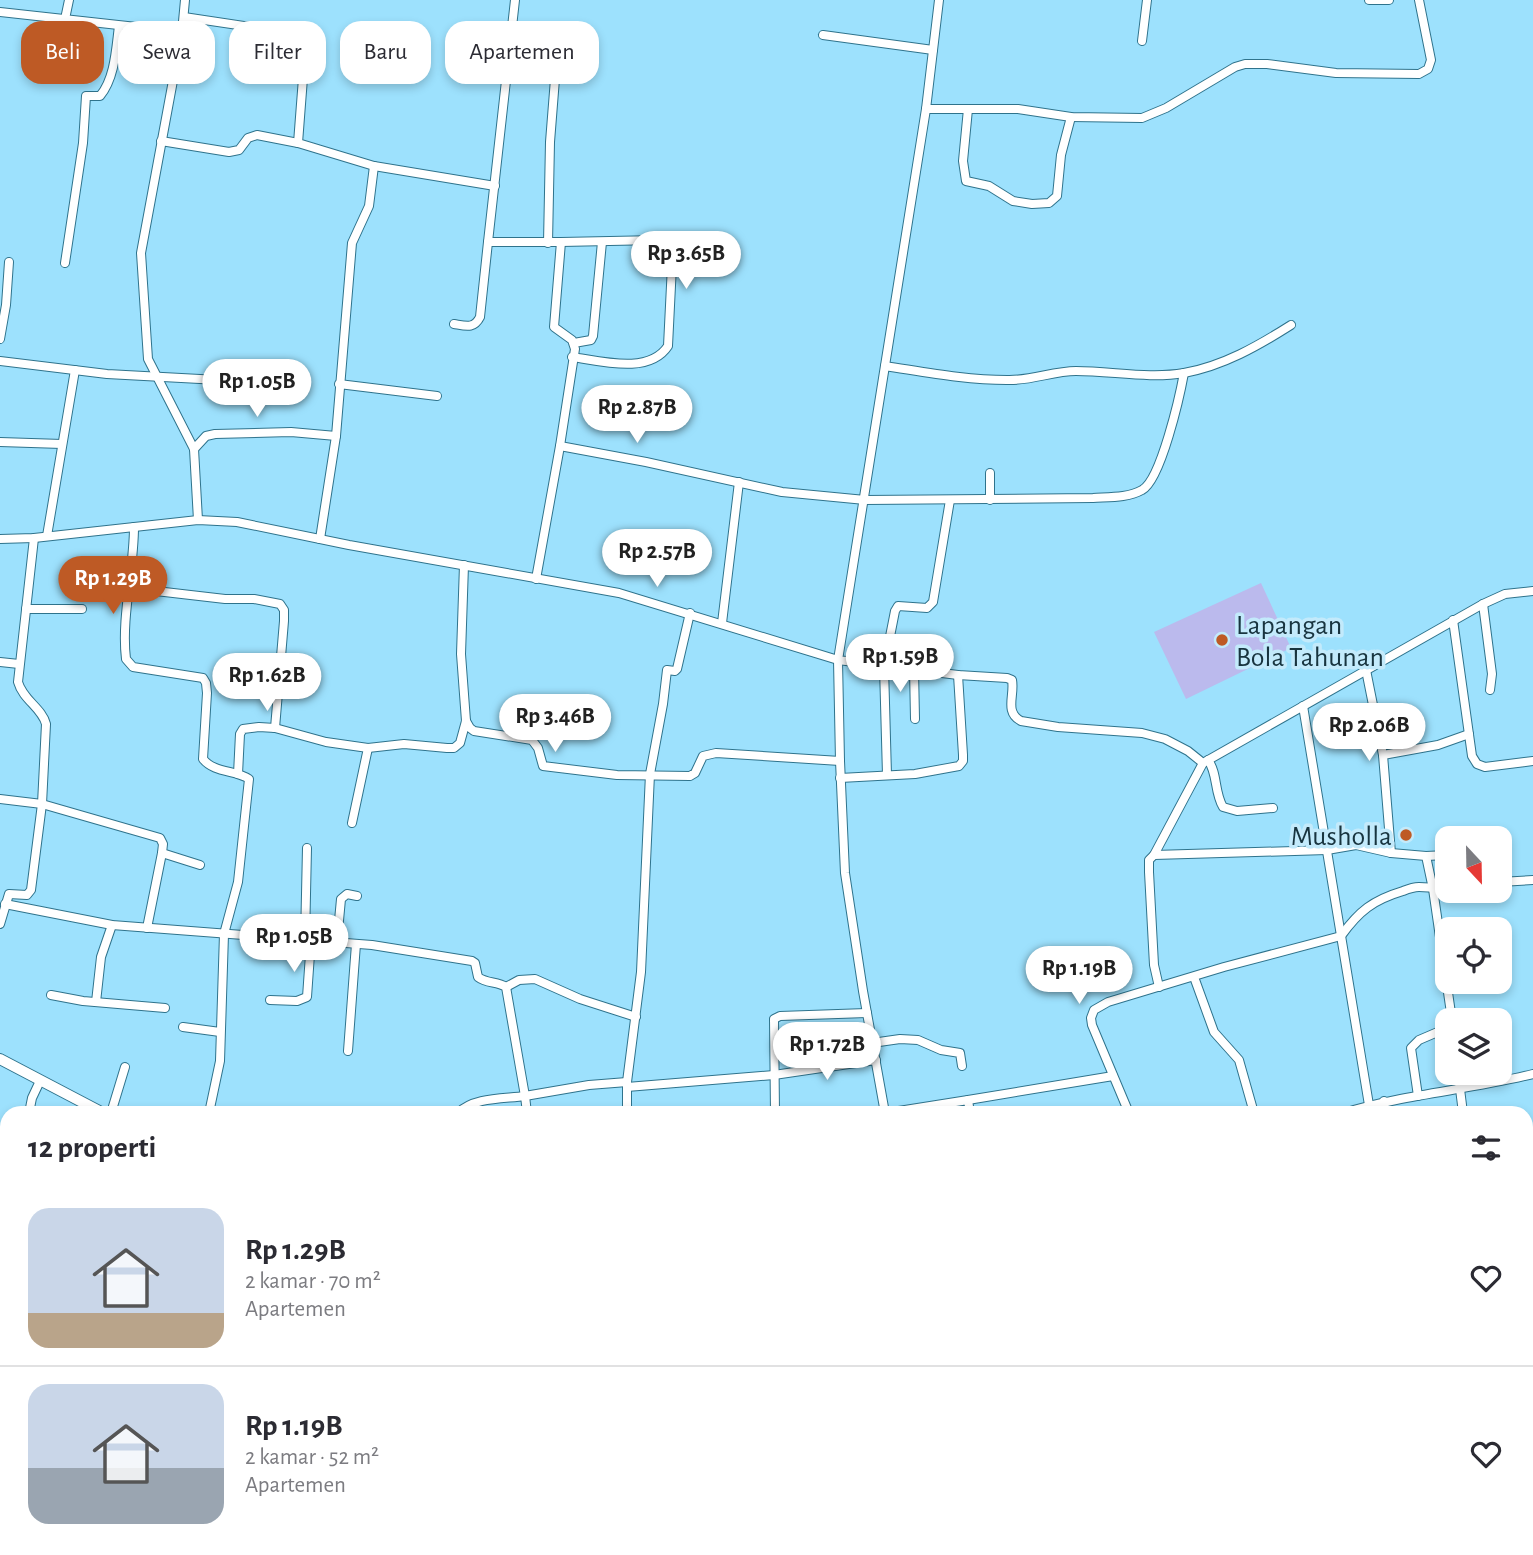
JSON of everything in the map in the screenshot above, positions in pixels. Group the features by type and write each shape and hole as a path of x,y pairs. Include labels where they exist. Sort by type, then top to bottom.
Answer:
{"highway":[{"path":"0,1059 89,1106"}],"street":[{"path":"65,19 69,0"},
{"path":"183,21 185,0"},
{"path":"513,21 515,0"},
{"path":"885,1106 845,873 839,761 838,660 926,109 939,0"},
{"path":"1142,41 1147,0"},
{"path":"1369,0 1389,0"},
{"path":"926,109 1018,109 1071,117 1127,119 1150,116 1235,67 1245,64 1336,72 1419,74 1428,69 1431,60 1419,0"},
{"path":"0,13 118,26"},
{"path":"184,17 304,35 306,39 298,143"},
{"path":"823,35 933,50"},
{"path":"65,263 83,142 86,96 100,96 105,89 118,37"},
{"path":"172,84 141,253 146,354 194,449 198,520"},
{"path":"454,324 474,326 480,317 506,84"},
{"path":"548,243 550,142 555,84"},
{"path":"968,109 963,161 966,181 989,186 1013,201 1032,204 1049,203 1057,196 1061,155 1071,117"},
{"path":"161,141 229,152 239,150 248,138 257,135 298,143 374,166 495,186"},
{"path":"320,539 336,436 352,243 369,206 374,166"},
{"path":"488,242 671,242 674,252 668,346 658,357 648,362 624,363 572,357"},
{"path":"561,242 554,327 574,342 591,340 593,336 602,242"},
{"path":"0,339 9,262"},
{"path":"885,366 972,378 1009,380 1075,371 1184,373 1230,359 1265,342 1291,325"},
{"path":"536,579 560,446 574,342"},
{"path":"0,361 156,377 237,381"},
{"path":"47,536 75,370"},
{"path":"560,446 782,492 865,500 990,500 1129,495 1142,490 1152,480 1181,393 1184,373"},
{"path":"339,384 437,396"},
{"path":"194,449 206,436 215,434 291,432 336,436"},
{"path":"0,442 62,444"},
{"path":"990,473 990,500"},
{"path":"722,623 739,482"},
{"path":"887,775 884,667 898,606 927,608 933,602 950,500"},
{"path":"0,539 34,538 198,520 255,525 619,593 838,660 1010,679 1013,687 1011,711 1016,718 1058,727 1142,733 1165,739 1213,767 1217,796 1223,807 1237,811 1273,808"},
{"path":"134,527 134,557 125,651 128,663 133,667 203,678 207,693 203,759 213,767 248,778 249,784 238,882 224,934 220,1061 210,1106"},
{"path":"0,924 5,905 4,893 23,896 31,890 42,804 46,724 19,688 19,664 34,538"},
{"path":"238,774 239,740 243,729 275,728 326,742 368,748 404,744 454,748 460,743 466,720 461,653 464,565"},
{"path":"130,588 254,599 280,604 284,610 285,621 275,728"},
{"path":"1159,987 1154,965 1149,860 1205,762 1483,604 1505,594 1533,591"},
{"path":"1483,604 1492,674 1490,690"},
{"path":"26,609 82,609"},
{"path":"626,1106 641,972 650,774 663,704 664,681 667,670 677,669 690,613"},
{"path":"1453,620 1472,756 1481,767 1533,761"},
{"path":"0,662 19,664"},
{"path":"915,669 915,719"},
{"path":"1366,670 1383,755 1391,853"},
{"path":"840,778 956,768 961,764 958,675"},
{"path":"1303,706 1369,1105"},
{"path":"466,720 474,731 532,740 538,748 543,766 594,774 690,776 708,754 839,761"},
{"path":"1383,755 1438,745 1469,734"},
{"path":"352,823 368,748"},
{"path":"0,799 42,804 155,835 163,844 147,928"},
{"path":"1154,855 1327,850 1356,845 1391,853 1435,856"},
{"path":"270,999 297,1001 307,997 307,848"},
{"path":"162,853 200,865"},
{"path":"1426,856 1450,1008"},
{"path":"1512,881 1533,880"},
{"path":"1126,1106 1092,1024 1091,1013 1108,1002 1341,936 1352,920 1377,901 1417,887 1433,889"},
{"path":"337,942 341,899 347,894 357,895"},
{"path":"5,905 112,925 337,942 472,961 482,981 498,982 506,986 535,979 580,999 636,1017"},
{"path":"96,1002 101,957 112,925"},
{"path":"348,1051 356,944"},
{"path":"1194,977 1214,1032 1239,1060 1252,1106"},
{"path":"506,986 526,1106"},
{"path":"51,995 165,1008"},
{"path":"775,1106 774,1018 867,1013"},
{"path":"183,1027 220,1032"},
{"path":"1418,1096 1411,1048 1419,1040 1435,1033"},
{"path":"873,1043 900,1039 918,1040 941,1050 960,1054 962,1066"},
{"path":"467,1106 589,1085 774,1075 876,1060"},
{"path":"113,1106 125,1067"},
{"path":"1366,1106 1490,1085 1533,1074"},
{"path":"930,1106 1113,1076"},
{"path":"30,1106 40,1081"},
{"path":"1460,1085 1462,1106"},
{"path":"968,1100 969,1106"},
{"path":"1384,1101 1384,1106"},
{"path":"1533,1479 1533,1555"}],"shaded area":[{"name":"Lapangan Bola Tahunan","path":"1261,583 1291,648 1186,699 1154,632"}],"place":[{"name":"Lapangan Bola Tahunan","path":"1222,640"},
{"name":"Musholla","path":"1406,835"}]}
